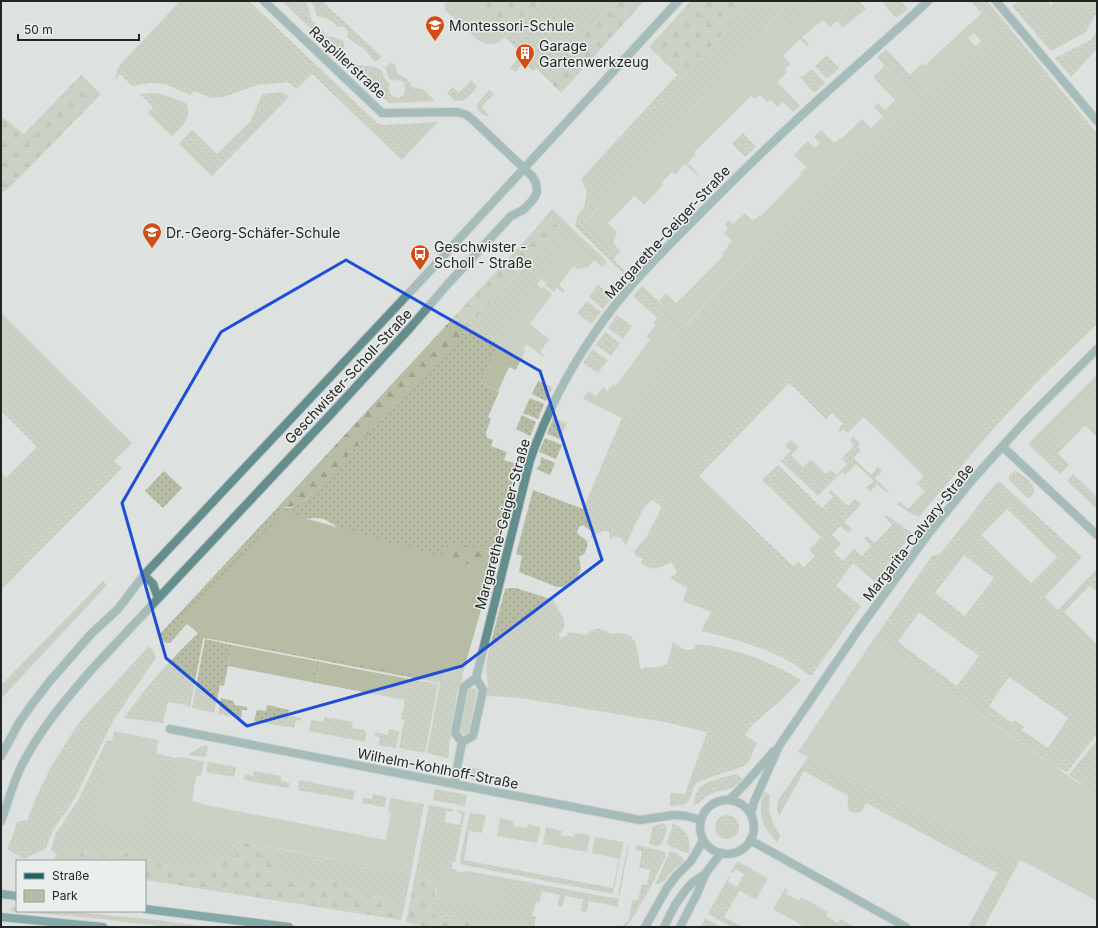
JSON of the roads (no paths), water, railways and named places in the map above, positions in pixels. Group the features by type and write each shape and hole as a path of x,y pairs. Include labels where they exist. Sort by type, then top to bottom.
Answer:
{"main road":[{"path":"1,894 16,896"},
{"path":"146,909 289,927"},
{"path":"1,917 103,927"}],"street":[{"name":"Raspillerstraße","path":"264,1 382,112 457,112 467,115 524,169"},
{"name":"Geschwister-Scholl-Straße","path":"1,756 20,721 50,681 92,634 118,609 144,575 425,276 678,1"},
{"name":"Margarethe-Geiger-Straße","path":"476,678 530,460 540,433 561,387 596,331 633,284 715,197 808,109 928,1"},
{"path":"996,1 1097,121"},
{"name":"Geschwister-Scholl-Straße","path":"1,821 19,772 42,731 92,668 368,374 510,216 523,210 531,202 537,192 536,183 532,176 524,169"},
{"name":"Margarita-Calvary-Straße","path":"779,746 859,629 929,533 973,480 1028,418 1097,349"},
{"path":"1003,447 1097,536"},
{"path":"144,575 153,584 158,598"},
{"path":"454,784 462,742 455,733 464,686 476,678 483,690 473,736 462,742"},
{"name":"Wilhelm-Kohlhoff-Straße","path":"170,729 640,820 674,815 686,816 701,820"},
{"path":"729,800 779,746"},
{"path":"751,814 754,802 779,746"},
{"path":"721,800 729,800 739,803 751,814 754,827 753,834 745,846 738,851 721,853 714,850 708,846 700,833 701,820 704,813 708,807 721,800"},
{"path":"645,927 667,888 676,876 691,861 703,839"},
{"path":"750,840 906,927"},
{"path":"680,927 696,897 705,874 721,853"},
{"path":"664,927 675,905 685,891 692,883 705,874"}],"place":[{"name":"Montessori-Schule","path":"435,42"},
{"name":"Garage Gartenwerkzeug","path":"525,70"},
{"name":"Dr.-Georg-Schäfer-Schule","path":"152,249"},
{"name":"Geschwister - Scholl - Straße","path":"420,271"}]}
